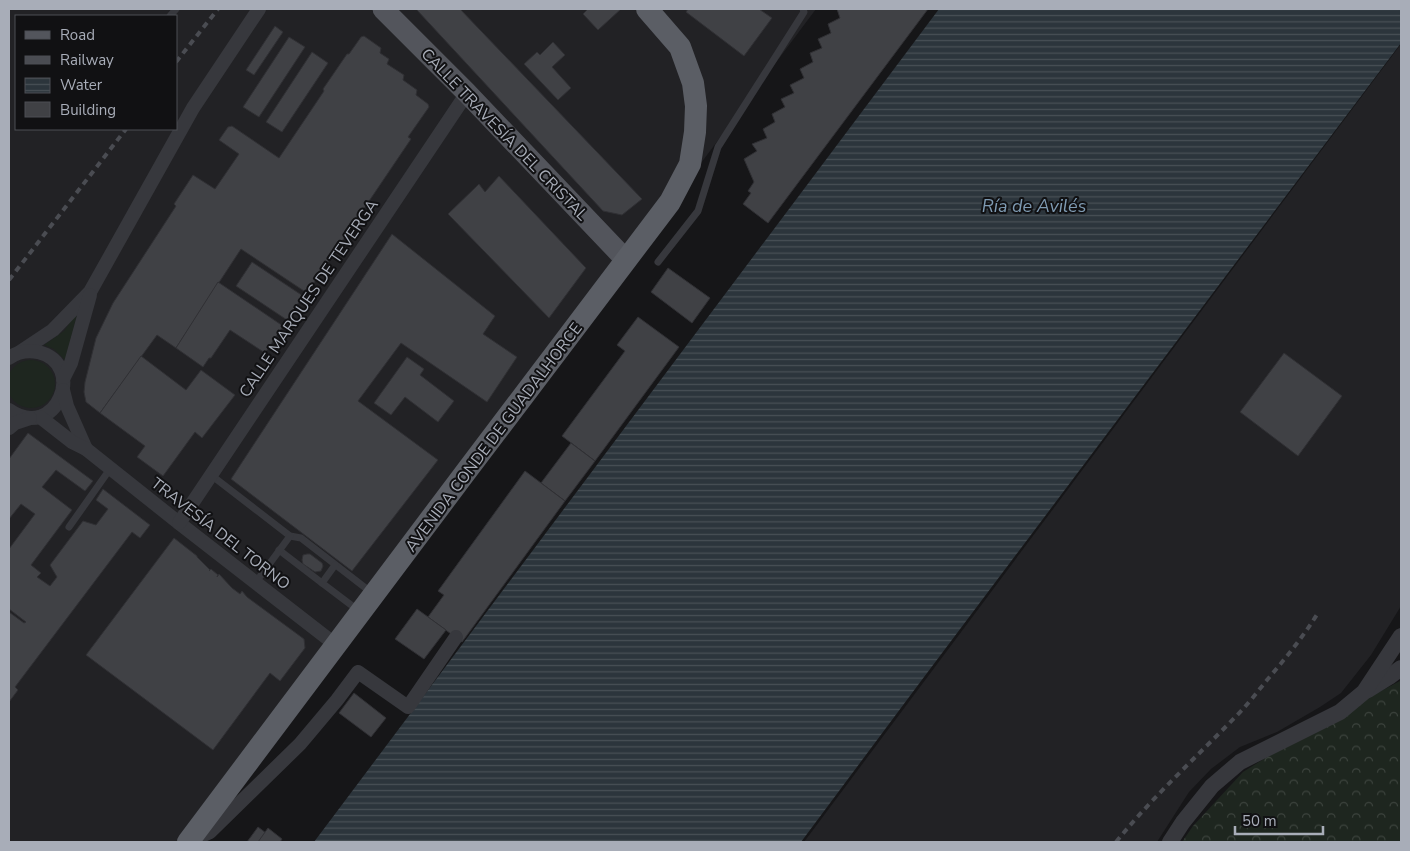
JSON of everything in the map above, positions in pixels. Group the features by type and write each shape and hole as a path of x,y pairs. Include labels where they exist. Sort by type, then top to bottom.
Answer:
{"highway":[{"name":"AVENIDA CONDE DE GUADALHORCE","path":"189,842 670,202 690,164 695,132 696,106 693,83 680,47 647,9"}],"main road":[{"name":"CALLE TRAVESÍA DEL CRISTAL","path":"383,9 467,93 626,260"}],"street":[{"path":"9,428 16,423 52,410 59,401 90,292 193,108 260,9"},
{"name":"CALLE MARQUES DE TEVERGA","path":"179,523 467,93"},
{"path":"15,355 53,330 90,292"},
{"name":"TRAVESÍA DEL TORNO","path":"15,355 32,351 43,353 52,359 59,368 67,406 86,449"},
{"name":"TRAVESÍA DEL TORNO","path":"9,410 20,416 35,417 72,442 86,449 336,645"},
{"path":"1364,692 1401,636"},
{"path":"189,842 210,832 300,744 358,672 408,707 456,637"},
{"path":"1170,842 1183,822 1212,786 1240,762 1340,712 1364,692 1390,677 1401,668"}],"lane":[{"path":"658,262 698,211 718,147 804,12 803,9"},
{"path":"69,527 110,469"},
{"path":"211,475 290,536 301,538 335,565 367,603"},
{"path":"256,582 290,536"},
{"path":"279,550 322,583 367,603"},
{"path":"322,583 335,565"}],"shaded area":[{"path":"9,9 816,9 194,842 9,842"},
{"path":"1401,44 1401,606 1371,655 1341,693 1277,732 1240,747 1211,769 1189,792 1157,842 804,842"}],"green space":[{"path":"78,311 65,360 54,349 44,345 64,331"},
{"path":"26,360 36,360 48,367 55,379 55,389 48,401 36,408 26,408 18,404 11,397 7,389 7,379 11,371 18,364"},
{"path":"1400,681 1401,842 1182,842 1193,826 1243,772 1326,720"}],"water":[{"name":"Ría de Avilés","path":"939,9 1401,9 1401,43 801,842 314,842"}],"building":[{"path":"416,9 460,9 642,199 622,215 603,211"},
{"path":"588,9 621,9 598,30 583,14"},
{"path":"688,9 759,9 772,18 744,56 686,12"},
{"path":"837,9 928,9 768,223 743,204 751,193 748,191 754,182 744,159 757,151 752,144 767,138 763,129 775,122 772,114 785,107 781,99 794,93 790,85 804,78 800,69 813,62 810,53 822,48 818,39 831,33 828,24 840,18"},
{"path":"275,26 283,32 254,75 246,70"},
{"path":"364,36 381,48 380,53 389,59 387,64 404,75 403,80 417,90 416,95 428,104 429,107 408,137 411,139 307,293 241,249 176,348 157,335 100,413 86,402 84,392 96,338 113,303 176,206 174,204 193,175 215,189 239,154 219,140 228,127 232,126 279,158 347,54"},
{"path":"289,37 305,47 259,117 243,107"},
{"path":"553,42 565,55 552,67 571,88 558,100 524,64 537,52 540,55"},
{"path":"312,52 328,63 282,132 266,122"},
{"path":"499,176 586,268 549,318 448,214 479,184 485,192"},
{"path":"392,234 495,316 483,334 517,357 487,402 401,343 358,401 438,460 352,571 231,479"},
{"path":"252,262 303,296 287,320 236,286"},
{"path":"668,268 710,298 692,323 651,292"},
{"path":"218,282 283,326 265,353 230,330 203,367 176,348"},
{"path":"638,317 679,347 595,461 562,436 625,351 617,345"},
{"path":"1284,353 1342,396 1298,456 1240,412"},
{"path":"141,356 186,390 201,370 235,395 202,438 195,432 163,476 137,457 145,446 100,413"},
{"path":"407,357 424,369 420,375 454,401 438,422 405,397 391,415 374,403"},
{"path":"28,433 93,481 85,491 56,470 42,487 72,510 31,565 41,573 37,577 50,586 57,577 50,565 83,521 96,525 108,509 96,500 103,489 150,525 140,538 132,532 15,687 18,690 9,702 9,612 24,623 26,622 9,609 9,549 35,514 21,504 9,519 9,459"},
{"path":"571,443 595,461 565,501 541,483"},
{"path":"525,471 565,501 462,642 428,617 444,595 438,591"},
{"path":"174,538 218,575 217,577 219,574 232,588 240,594 242,591 247,597 304,639 305,648 280,681 270,673 213,750 86,655"},
{"path":"310,554 322,563 321,571 315,572 303,564 303,555"},
{"path":"417,609 446,630 424,659 395,639"},
{"path":"354,693 386,718 371,737 339,713"},
{"path":"258,827 266,833 260,842 247,842"},
{"path":"268,828 282,839 280,842 258,842"}],"railway":[{"path":"178,59 218,9"},
{"path":"9,280 125,130"},
{"path":"1116,842 1162,791 1243,709 1294,648 1318,613"}]}
